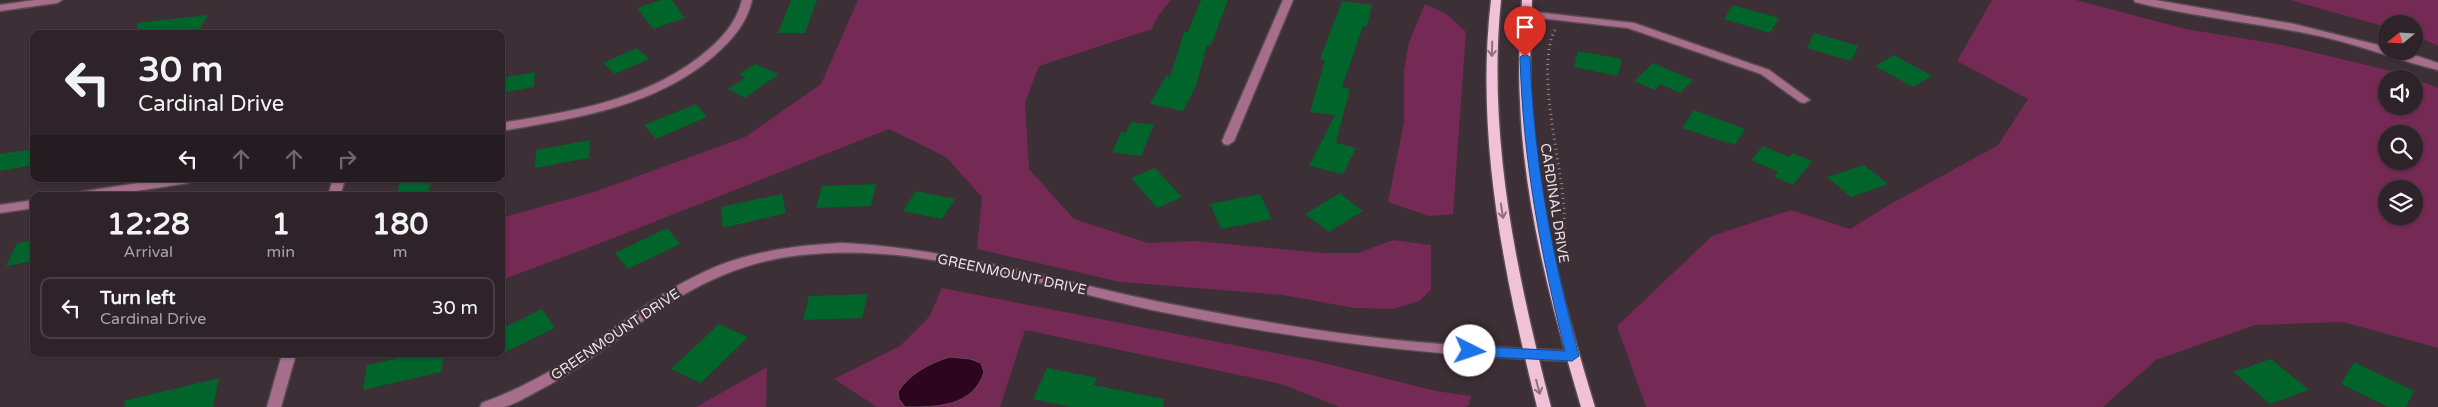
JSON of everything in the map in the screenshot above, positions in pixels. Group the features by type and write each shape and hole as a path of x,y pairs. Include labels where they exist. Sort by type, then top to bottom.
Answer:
{"main road":[{"path":"1496,0 1492,57 1494,136 1498,186 1511,264 1530,355 1544,407"},
{"name":"CARDINAL DRIVE","path":"1527,0 1525,75 1527,118 1536,190 1551,273 1572,356 1588,407"}],"street":[{"path":"0,8 57,0"},
{"path":"505,126 594,111 650,92 675,80 712,52 728,37 740,21 748,0"},
{"path":"1228,140 1288,0"},
{"path":"2138,0 2274,23 2378,48"},
{"path":"1526,14 1630,26 1765,72 1804,100"},
{"path":"2417,60 2438,67"},
{"path":"105,192 169,182"},
{"path":"0,209 30,205"},
{"name":"GREENMOUNT DRIVE","path":"487,407 542,382 571,365 672,295 699,280 728,267 758,257 819,248 912,254 972,263 1128,300 1329,338 1422,348 1572,356"},
{"path":"274,407 288,357"}],"path":[{"path":"1555,30 1550,34 1549,41 1549,73 1554,133 1562,190 1566,260"}],"shaded area":[{"path":"858,0 1171,0 1158,16 1152,29 1039,66 1025,103 1029,169 1074,219 1148,243 1196,241 1323,253 1358,253 1393,240 1431,245 1431,290 1419,301 1394,309 1354,308 1283,295 1120,282 977,249 982,197 946,157 889,129 593,246 505,279 505,217 594,192 745,137 821,84"},
{"path":"1992,0 2076,0 2186,29 2283,45 2387,70 2378,70 2378,115 2423,115 2423,82 2438,88 2438,348 2343,322 2255,325 2156,360 2103,407 1646,407 1617,326 1712,236 1791,210 1850,229 1889,205 1998,145 2028,99 1957,61"},
{"path":"2290,0 2438,0 2438,46 2423,39 2423,15 2378,15 2378,25"},
{"path":"1425,4 1445,13 1466,32 1453,214 1429,216 1388,202 1404,122 1404,70 1409,42"},
{"path":"942,288 1316,361 1436,391 1471,396 1469,405 1465,407 1340,407 1281,384 1025,330 1000,407 877,407 834,379 900,346 929,317"},
{"path":"950,357 970,359 981,363 984,372 979,384 972,392 952,403 905,407 899,399 898,392 902,386 921,370 935,362"},
{"path":"767,367 766,407 696,407"}],"building":[{"path":"661,0 672,0 685,18 653,29 637,8"},
{"path":"791,0 817,0 805,33 778,33"},
{"path":"1201,0 1228,0 1211,45 1207,45 1196,86 1183,111 1150,104 1166,76 1170,77 1184,32 1188,32"},
{"path":"1342,1 1372,5 1367,27 1363,26 1342,87 1350,89 1336,143 1356,148 1343,174 1309,166 1335,115 1310,112 1325,60 1320,59"},
{"path":"1733,5 1779,18 1770,33 1724,19"},
{"path":"208,15 199,30 138,30 137,23"},
{"path":"1814,33 1858,46 1851,61 1807,48"},
{"path":"637,48 649,59 615,74 603,63"},
{"path":"1578,51 1622,59 1618,76 1574,67"},
{"path":"1894,55 1932,76 1913,87 1875,66"},
{"path":"1653,63 1693,80 1680,93 1660,84 1655,90 1634,81"},
{"path":"755,64 779,74 745,98 728,89 745,78 739,74"},
{"path":"535,72 534,87 505,92 505,77"},
{"path":"696,104 707,117 656,139 644,125"},
{"path":"1694,110 1745,129 1735,145 1682,128"},
{"path":"1131,122 1154,125 1141,156 1112,152 1121,132 1126,133"},
{"path":"590,140 589,158 535,168 536,150"},
{"path":"1763,146 1789,157 1792,153 1812,161 1793,185 1774,177 1778,172 1751,160"},
{"path":"30,150 30,166 0,171 0,154"},
{"path":"1864,165 1888,184 1851,197 1827,177"},
{"path":"1155,168 1182,197 1157,208 1131,178"},
{"path":"399,182 430,182 429,192 398,192"},
{"path":"876,184 871,206 816,208 822,186"},
{"path":"916,191 955,199 942,219 903,211"},
{"path":"1340,193 1363,211 1329,232 1305,214"},
{"path":"782,194 786,213 723,228 721,207"},
{"path":"1260,194 1272,219 1221,229 1210,204"},
{"path":"667,228 680,244 628,269 615,253"},
{"path":"30,241 30,262 6,266 17,243"},
{"path":"868,294 862,318 803,320 809,296"},
{"path":"542,309 555,328 505,352 505,327"},
{"path":"719,324 748,337 701,383 671,369"},
{"path":"404,357 444,357 441,372 363,390 367,365"},
{"path":"2271,359 2309,390 2270,404 2233,372"},
{"path":"2354,362 2414,391 2406,407 2388,407 2341,384"},
{"path":"1047,368 1097,378 1094,385 1164,399 1163,407 1071,407 1033,399"},
{"path":"219,378 213,407 125,407 124,401"}],"route":[{"path":"1470,351 1572,356 1551,273 1536,190 1527,118 1525,57"}]}
